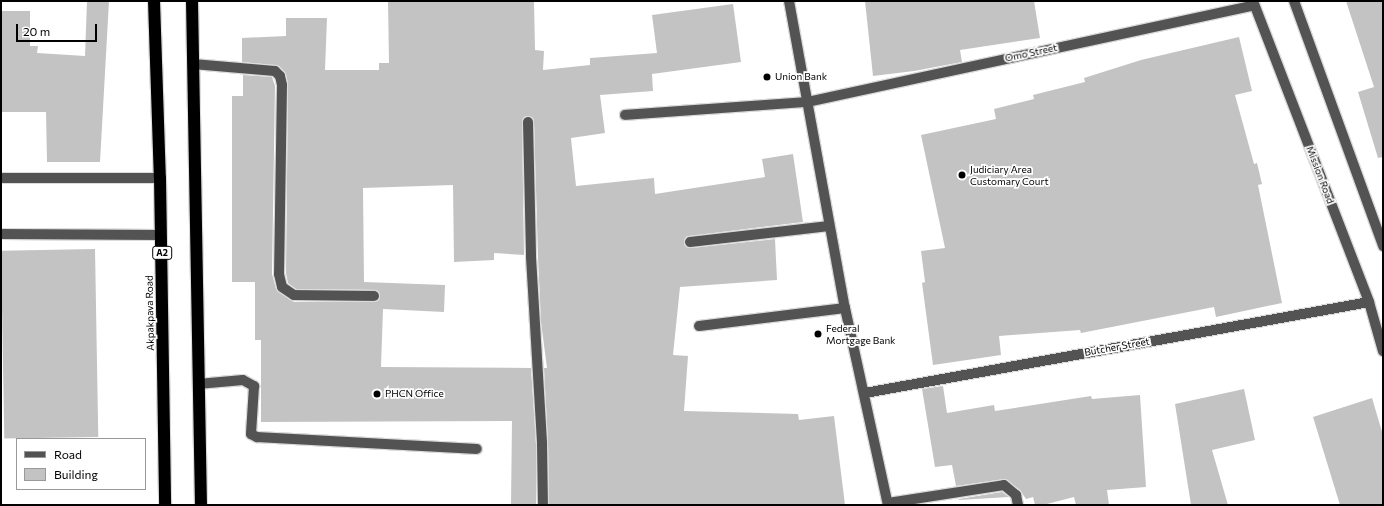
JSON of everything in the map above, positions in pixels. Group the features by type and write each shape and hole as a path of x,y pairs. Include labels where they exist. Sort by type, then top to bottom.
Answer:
{"highway":[{"name":"Akpakpava Road","path":"154,1 160,178 165,505"},
{"path":"192,1 201,505"}],"street":[{"path":"789,1 845,308 888,504 1004,485 1016,495 1018,505"},
{"path":"1294,1 1383,246"},
{"name":"Omo Street","path":"625,115 807,102 1254,3"},
{"name":"Mission Road","path":"1254,3 1369,302 1383,351"},
{"path":"193,64 275,71 280,76 282,85 279,274 282,287 294,294 374,296"},
{"path":"528,122 531,258 542,444 543,505"},
{"path":"1,178 160,178"},
{"path":"690,242 829,226"},
{"path":"1,234 161,235"},
{"name":"Butcher Street","path":"864,393 1369,302"},
{"path":"699,326 845,308"},
{"path":"198,384 243,380 254,386 251,434 257,437 477,449"}],"building":[{"path":"87,1 109,1 100,162 47,162 46,112 1,112 1,11 30,11 30,46 38,46 37,53 85,56"},
{"path":"388,1 534,1 535,50 544,51 543,70 590,65 590,58 657,53 652,15 733,4 741,62 652,74 653,91 600,95 605,133 571,138 576,186 654,178 655,194 765,177 762,159 793,154 803,222 689,236 686,237 684,242 685,246 691,248 775,239 777,280 680,287 673,355 688,356 684,411 798,414 799,420 834,416 845,505 549,505 548,444 544,368 547,368 541,322 534,122 533,118 528,116 524,117 522,122 524,255 494,253 494,260 454,262 453,185 363,188 364,282 445,285 444,312 383,309 381,367 531,368 536,444 536,505 511,505 512,421 261,422 261,340 255,340 255,282 232,282 232,96 243,96 243,75 272,77 275,86 272,274 276,289 294,302 374,302 379,300 380,296 378,291 374,290 296,289 288,283 286,273 288,84 286,74 279,66 242,62 242,38 286,36 286,18 327,18 325,70 379,70 379,63 389,63"},
{"path":"865,1 1034,1 1040,38 960,50 962,62 914,71 873,76"},
{"path":"1346,1 1383,1 1383,157 1378,158 1358,92 1374,87"},
{"path":"1239,37 1252,91 1235,95 1254,164 1257,163 1262,184 1258,185 1282,303 1216,317 1214,307 1081,333 1080,330 999,336 1001,355 933,365 922,283 925,282 921,251 945,248 921,135 996,119 994,109 1034,99 1033,95 1085,82 1084,78 1141,60"},
{"path":"95,249 98,437 4,439 1,251"},
{"path":"943,386 947,413 994,405 995,411 1091,396 1092,399 1140,395 1146,487 1107,490 1109,505 1076,505 1074,497 1043,505 1035,505 1033,497 1026,499 1020,490 1005,479 956,486 952,465 935,467 922,389"},
{"path":"1244,389 1255,440 1212,450 1228,505 1191,505 1175,404"},
{"path":"1372,398 1383,435 1383,505 1340,505 1313,417"},
{"path":"1002,492 1009,497 959,500 959,499"}],"place":[{"name":"Union Bank","path":"767,77"},
{"name":"Judiciary Area Customary Court","path":"962,175"},
{"name":"Federal Mortgage Bank","path":"818,334"},
{"name":"PHCN Office","path":"377,394"}]}
